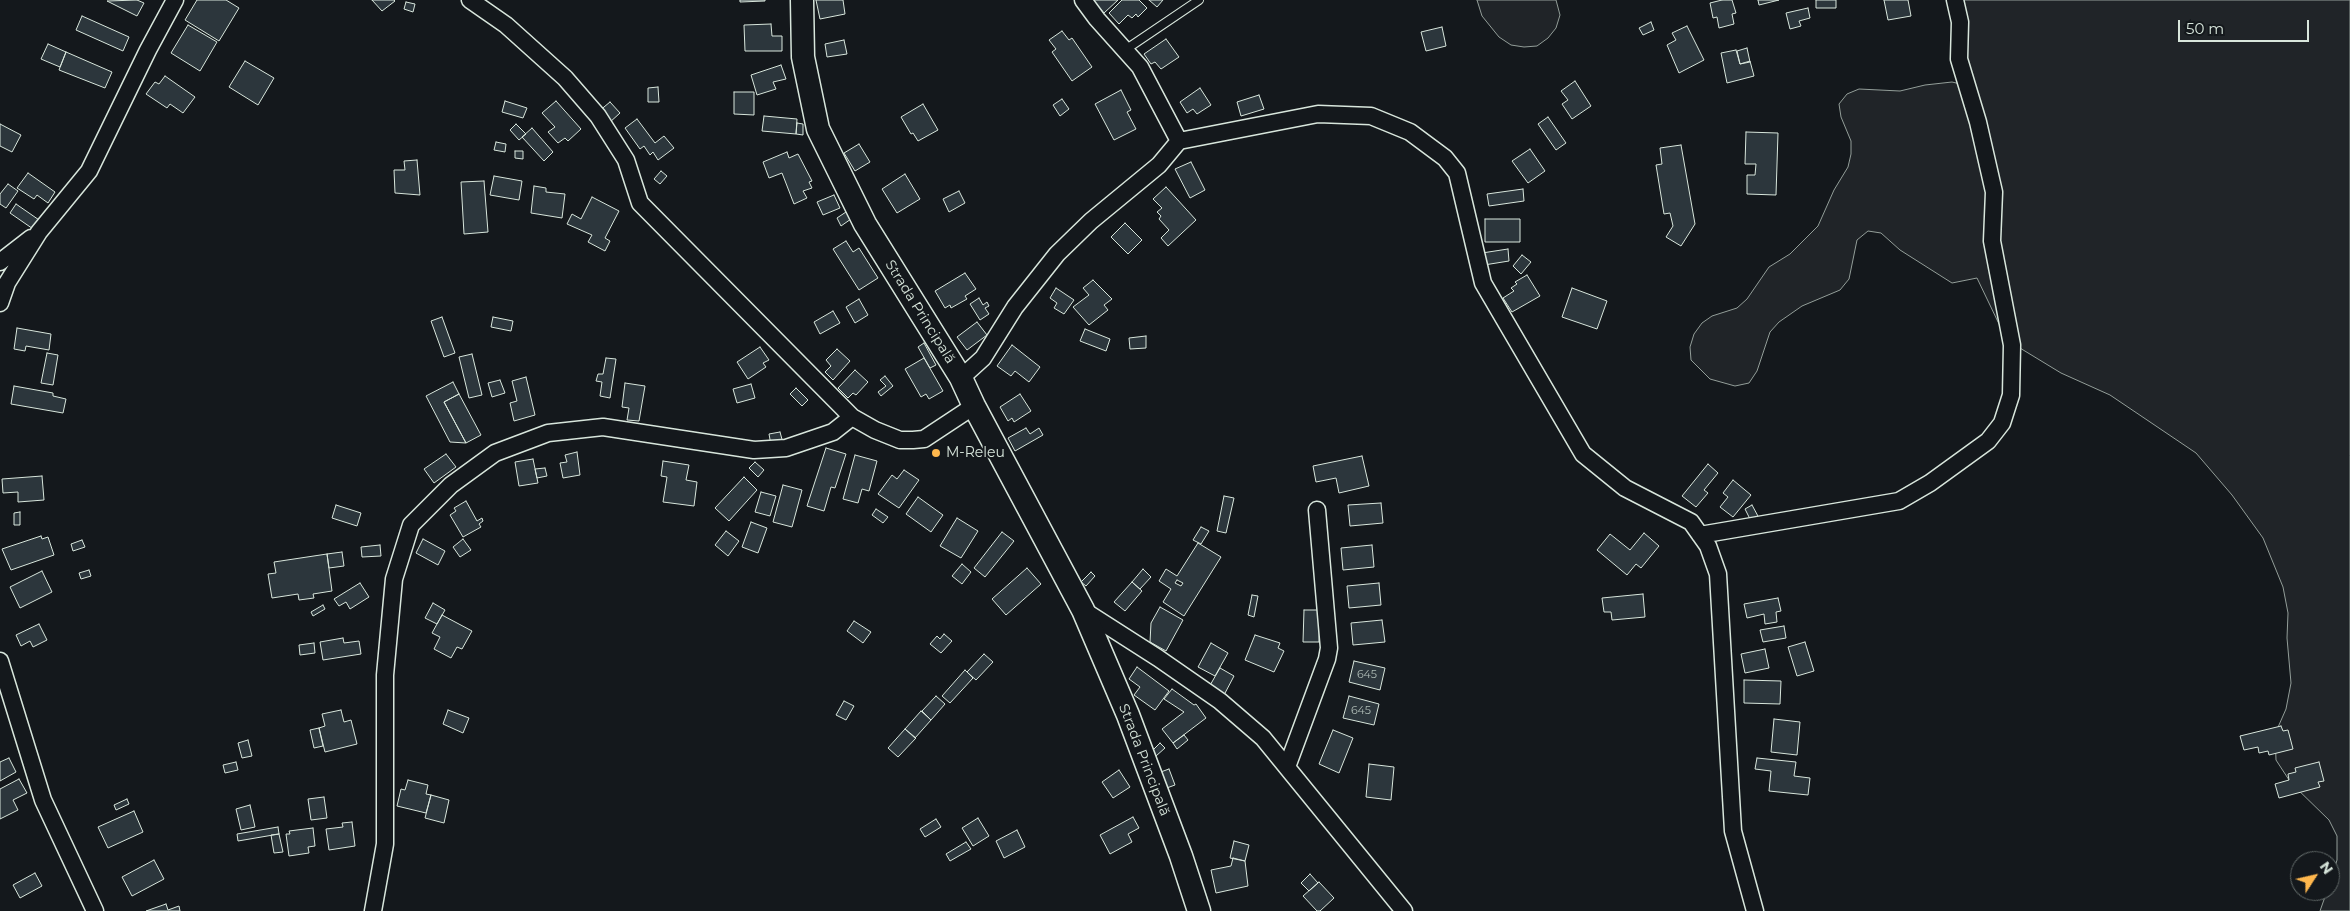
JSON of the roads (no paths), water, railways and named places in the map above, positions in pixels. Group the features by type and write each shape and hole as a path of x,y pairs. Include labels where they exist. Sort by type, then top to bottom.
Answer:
{"street":[{"path":"0,303 7,283 39,232 90,171 148,50 175,0"},
{"path":"470,0 506,25 566,78 598,116 626,160 640,203 852,417 875,430 900,440 913,440 924,439 974,406"},
{"name":"Strada Principală","path":"802,0 804,57 818,129 865,224 961,378 974,406 1083,610 1128,716 1181,856 1199,911"},
{"path":"1083,0 1097,19 1140,67 1179,141"},
{"path":"1700,535 1899,501 1930,483 1988,441 2002,423 2011,395 2012,345 1992,241 1994,192 1978,122 1959,59 1960,22 1955,0"},
{"path":"961,378 983,358 1015,307 1057,254 1091,221 1159,165 1179,141 1318,114 1371,116 1410,132 1445,158 1457,173 1483,283 1583,454 1625,488 1691,522 1708,546 1718,574 1733,831 1755,911"},
{"path":"0,262 39,232"},
{"path":"373,911 385,844 385,675 394,579 411,525 451,485 494,453 548,433 603,427 754,450 786,448 834,432 852,417"},
{"path":"1287,767 1327,659 1329,648 1317,510"},
{"name":"Strada Principală","path":"1083,610 1158,658 1220,701 1263,738 1404,911"},
{"path":"0,661 43,800 95,911"}],"lane":[{"path":"1125,50 1199,0"}],"place":[{"name":"M-Releu","path":"936,453"}]}
